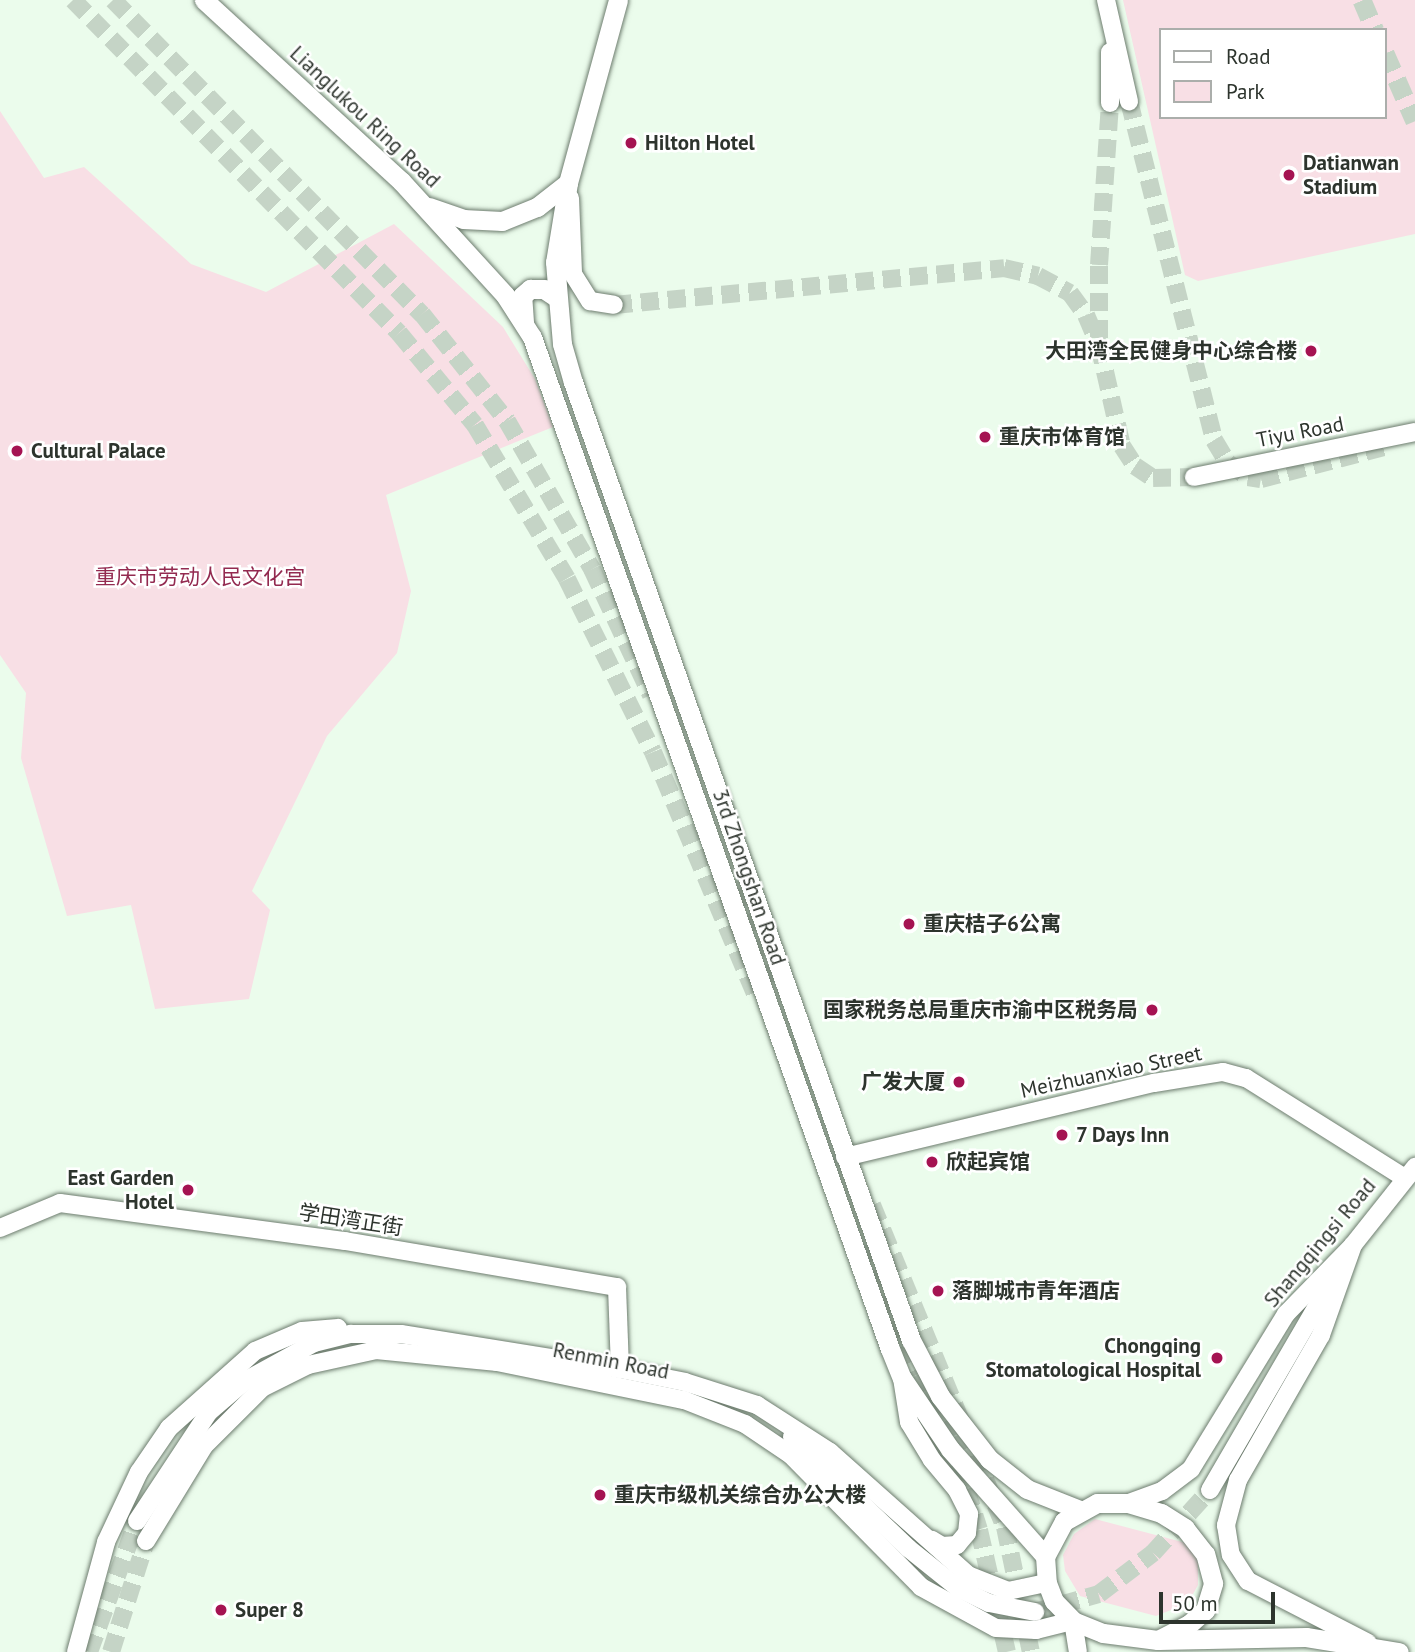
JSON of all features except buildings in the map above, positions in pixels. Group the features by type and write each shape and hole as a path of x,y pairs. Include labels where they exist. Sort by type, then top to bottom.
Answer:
{"main road":[{"name":"Lianglukou Ring Road","path":"204,0 424,205 463,219 502,221 537,207 568,183"},
{"path":"614,305 590,301 573,274 568,183 618,0"},
{"path":"1106,0 1129,101"},
{"path":"1106,0 1110,103"},
{"name":"3rd Zhongshan Road","path":"568,183 555,262 556,297 573,382 901,1315 940,1396 967,1437 1011,1479 1080,1510"},
{"name":"3rd Zhongshan Road","path":"424,205 524,323 544,361 902,1378 970,1474 1045,1556"},
{"path":"524,323 520,307 522,296 530,289 544,289 556,297"},
{"name":"Tiyu Road","path":"1194,477 1415,432"},
{"name":"Meizhuanxiao Street","path":"845,1157 1154,1083 1223,1072 1246,1078 1409,1172"},
{"name":"Shangqingsi Road","path":"1129,1503 1162,1491 1191,1469 1286,1314 1353,1245 1409,1172"},
{"name":"学田湾正街","path":"0,1228 60,1203 345,1241 617,1287 620,1369"},
{"path":"1210,1490 1353,1245"},
{"path":"1353,1245 1321,1335 1238,1480 1226,1525 1231,1555 1248,1581 1304,1614 1373,1645 1399,1652"},
{"path":"76,1652 106,1542 139,1472 169,1428 254,1351 302,1331 347,1327 455,1340"},
{"name":"Renmin Road","path":"138,1521 209,1412 245,1381 313,1343 351,1334 455,1340 620,1369 722,1392 757,1405 807,1434 968,1575 995,1588 1023,1590 1047,1583"},
{"name":"Renmin Road","path":"146,1541 204,1446 262,1388 309,1365 376,1350 410,1352 497,1362 631,1387 715,1411 745,1424 791,1455 921,1587 957,1610 996,1628 1036,1630 1073,1621"},
{"path":"902,1378 909,1422 957,1490 968,1514 967,1533 957,1545 942,1546 921,1535"},
{"path":"722,1392 801,1443 908,1548 958,1588 989,1603 1035,1612"},
{"path":"1151,1646 1188,1625 1205,1610 1213,1583 1205,1553 1185,1528 1161,1513 1129,1503 1097,1503 1080,1510 1064,1521 1045,1556 1047,1583 1054,1601 1073,1621 1103,1633 1151,1646 1271,1635 1373,1645"},
{"path":"1073,1621 1078,1652"}],"green space":[{"name":"Datianwan Stadium","path":"1123,0 1415,0 1415,234 1198,281 1185,275"},
{"name":"重庆市劳动人民文化宫","path":"0,111 44,178 84,167 191,264 266,292 394,224 503,327 535,379 553,427 386,495 411,591 397,653 327,736 252,891 270,910 249,999 155,1009 131,905 67,916 21,758 26,693 0,655"},
{"path":"1095,1519 1186,1543 1198,1561 1198,1585 1188,1603 1156,1616 1080,1596 1065,1571 1063,1555 1074,1534"}],"tunnel":[{"path":"73,0 399,333 475,425 567,579 653,752 757,998"},
{"path":"113,0 422,314 507,421 592,569 651,695"},
{"path":"1362,0 1374,28"},
{"path":"1387,58 1415,121"},
{"path":"1129,101 1214,440 1228,463 1248,477 1261,479 1388,446"},
{"path":"1099,338 1099,265 1110,103"},
{"path":"614,305 1004,268 1038,276 1070,293 1086,315 1099,345 1122,446 1135,466 1153,478 1194,477"},
{"path":"736,890 778,987"},
{"path":"872,1205 1005,1527 1031,1652"},
{"path":"862,1246 917,1375 950,1438 979,1530 1007,1652"},
{"path":"1035,1612 1099,1594 1153,1553 1210,1490"},
{"path":"89,1652 137,1521"},
{"path":"111,1652 146,1541"}],"place":[{"name":"Hilton Hotel","path":"631,143"},
{"name":"Datianwan Stadium","path":"1289,175"},
{"name":"大田湾全民健身中心综合楼","path":"1311,351"},
{"name":"重庆市体育馆","path":"985,437"},
{"name":"Cultural Palace","path":"17,451"},
{"name":"重庆桔子6公寓","path":"909,924"},
{"name":"国家税务总局重庆市渝中区税务局","path":"1152,1010"},
{"name":"广发大厦","path":"959,1082"},
{"name":"7 Days Inn","path":"1062,1135"},
{"name":"欣起宾馆","path":"932,1162"},
{"name":"East Garden Hotel","path":"188,1190"},
{"name":"落脚城市青年酒店","path":"938,1291"},
{"name":"Chongqing Stomatological Hospital","path":"1217,1358"},
{"name":"重庆市级机关综合办公大楼","path":"600,1495"},
{"name":"Super 8","path":"221,1610"}]}
